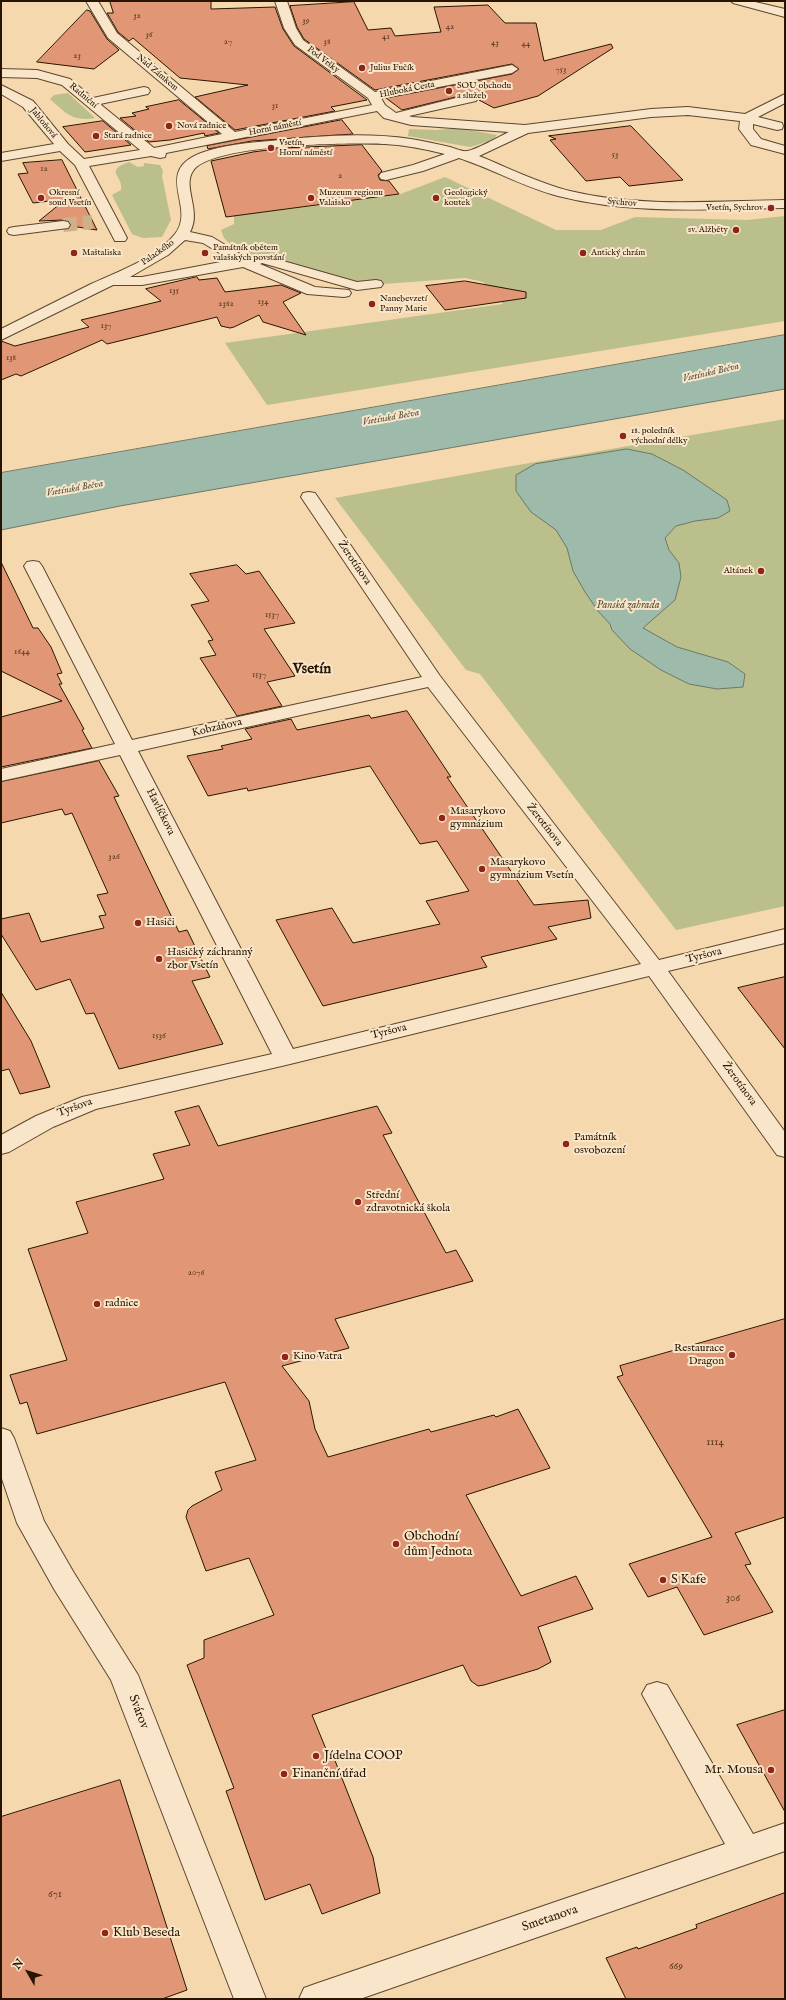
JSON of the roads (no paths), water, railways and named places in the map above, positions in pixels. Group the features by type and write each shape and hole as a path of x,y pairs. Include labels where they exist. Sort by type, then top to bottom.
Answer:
{"street":[{"name":"Nad Zámkem","path":"92,1 112,35 232,136"},
{"name":"Pod Vršky","path":"282,1 290,28 299,42 377,102"},
{"path":"737,1 785,13"},
{"name":"Hluboká Cesta","path":"377,102 512,69"},
{"path":"359,87 442,70"},
{"name":"Radniční","path":"1,72 37,74 66,82 150,152"},
{"name":"Jabloňová","path":"1,89 28,104 63,147 80,163"},
{"path":"91,102 144,91"},
{"path":"399,116 472,98"},
{"path":"747,118 785,98"},
{"name":"Horní náměstí","path":"80,163 150,152 232,136 377,102"},
{"path":"377,102 389,115 399,116 410,121 447,125 525,129 651,113 688,111 747,118 777,126"},
{"path":"747,118 746,129 749,136 756,142 785,150"},
{"path":"386,176 464,155 525,129"},
{"name":"Sychrov","path":"194,161 210,155 248,147 295,142 354,139 409,142 464,155 538,186 595,200 650,204 785,204"},
{"path":"1,156 63,147"},
{"name":"Horní náměstí","path":"150,152 194,161"},
{"name":"Palackého","path":"1,335 152,259 170,246 182,235 189,218 182,178 184,171 194,161"},
{"path":"80,163 103,221 120,238"},
{"path":"394,163 409,171"},
{"path":"1,220 40,227"},
{"path":"14,231 63,225"},
{"path":"182,235 207,240 244,262 312,291 344,293"},
{"path":"111,280 142,282 262,259 357,286 376,284"},
{"name":"Žerotínova","path":"309,497 433,680 655,968 785,1149"},
{"name":"Havlíčkova","path":"33,566 286,1058"},
{"name":"Kobzáňova","path":"1,775 433,680"},
{"name":"Tyršova","path":"1,1146 29,1128 60,1113 90,1102 286,1058 785,936"},
{"name":"Svárov","path":"1,1438 31,1522 64,1581 124,1675 250,1999"},
{"path":"656,1694 745,1850"},
{"name":"Smetanova","path":"315,1999 453,1953 785,1837"}],"water":[{"name":"Vsetínská Bečva","path":"785,335 785,389 120,506 1,530 1,473"},
{"path":"627,449 652,454 683,470 727,500 730,511 718,518 695,521 676,526 665,538 669,550 679,563 681,577 675,600 643,628 677,647 728,662 745,674 743,687 717,689 689,684 661,670 630,649 612,630 610,624 598,611 585,592 573,571 567,548 556,530 531,512 516,491 516,475 535,464"}],"tunnel":[{"path":"63,225 92,222"}],"place":[{"name":"Julius Fučík","path":"362,68"},
{"name":"SOU obchodu a služeb","path":"449,91"},
{"name":"Nová radnice","path":"169,126"},
{"name":"Stará radnice","path":"96,136"},
{"name":"Vsetín, Horní náměstí","path":"271,148"},
{"name":"Okresní soud Vsetín","path":"41,198"},
{"name":"Muzeum regionu Valašsko","path":"311,198"},
{"name":"Geologický koutek","path":"436,198"},
{"name":"Vsetín, Sychrov","path":"771,208"},
{"name":"sv. Alžběty","path":"736,230"},
{"name":"Maštaliska","path":"74,253"},
{"name":"Památník obětem valašských povstání","path":"205,253"},
{"name":"Antický chrám","path":"583,253"},
{"name":"Nanebevzetí Panny Marie","path":"372,304"},
{"name":"18. poledník východní délky","path":"623,436"},
{"name":"Altánek","path":"761,571"},
{"name":"Masarykovo gymnázium","path":"442,818"},
{"name":"Masarykovo gymnázium Vsetín","path":"482,869"},
{"name":"Hasiči","path":"138,923"},
{"name":"Hasičký záchranný zbor Vsetín","path":"159,959"},
{"name":"Památník osvobození","path":"566,1144"},
{"name":"Střední zdravotnická škola","path":"358,1202"},
{"name":"radnice","path":"97,1304"},
{"name":"Restaurace Dragon","path":"732,1355"},
{"name":"Kino Vatra","path":"285,1357"},
{"name":"Obchodní dům Jednota","path":"396,1544"},
{"name":"S Kafe","path":"663,1580"},
{"name":"Jídelna COOP","path":"316,1756"},
{"name":"Mr. Mousa","path":"771,1770"},
{"name":"Finanční úřad","path":"284,1774"},
{"name":"Klub Beseda","path":"105,1933"}],"district":[{"name":"Vsetín","path":"312,670"}],"park label":[{"name":"Panská zahrada","path":"628,606"}]}
